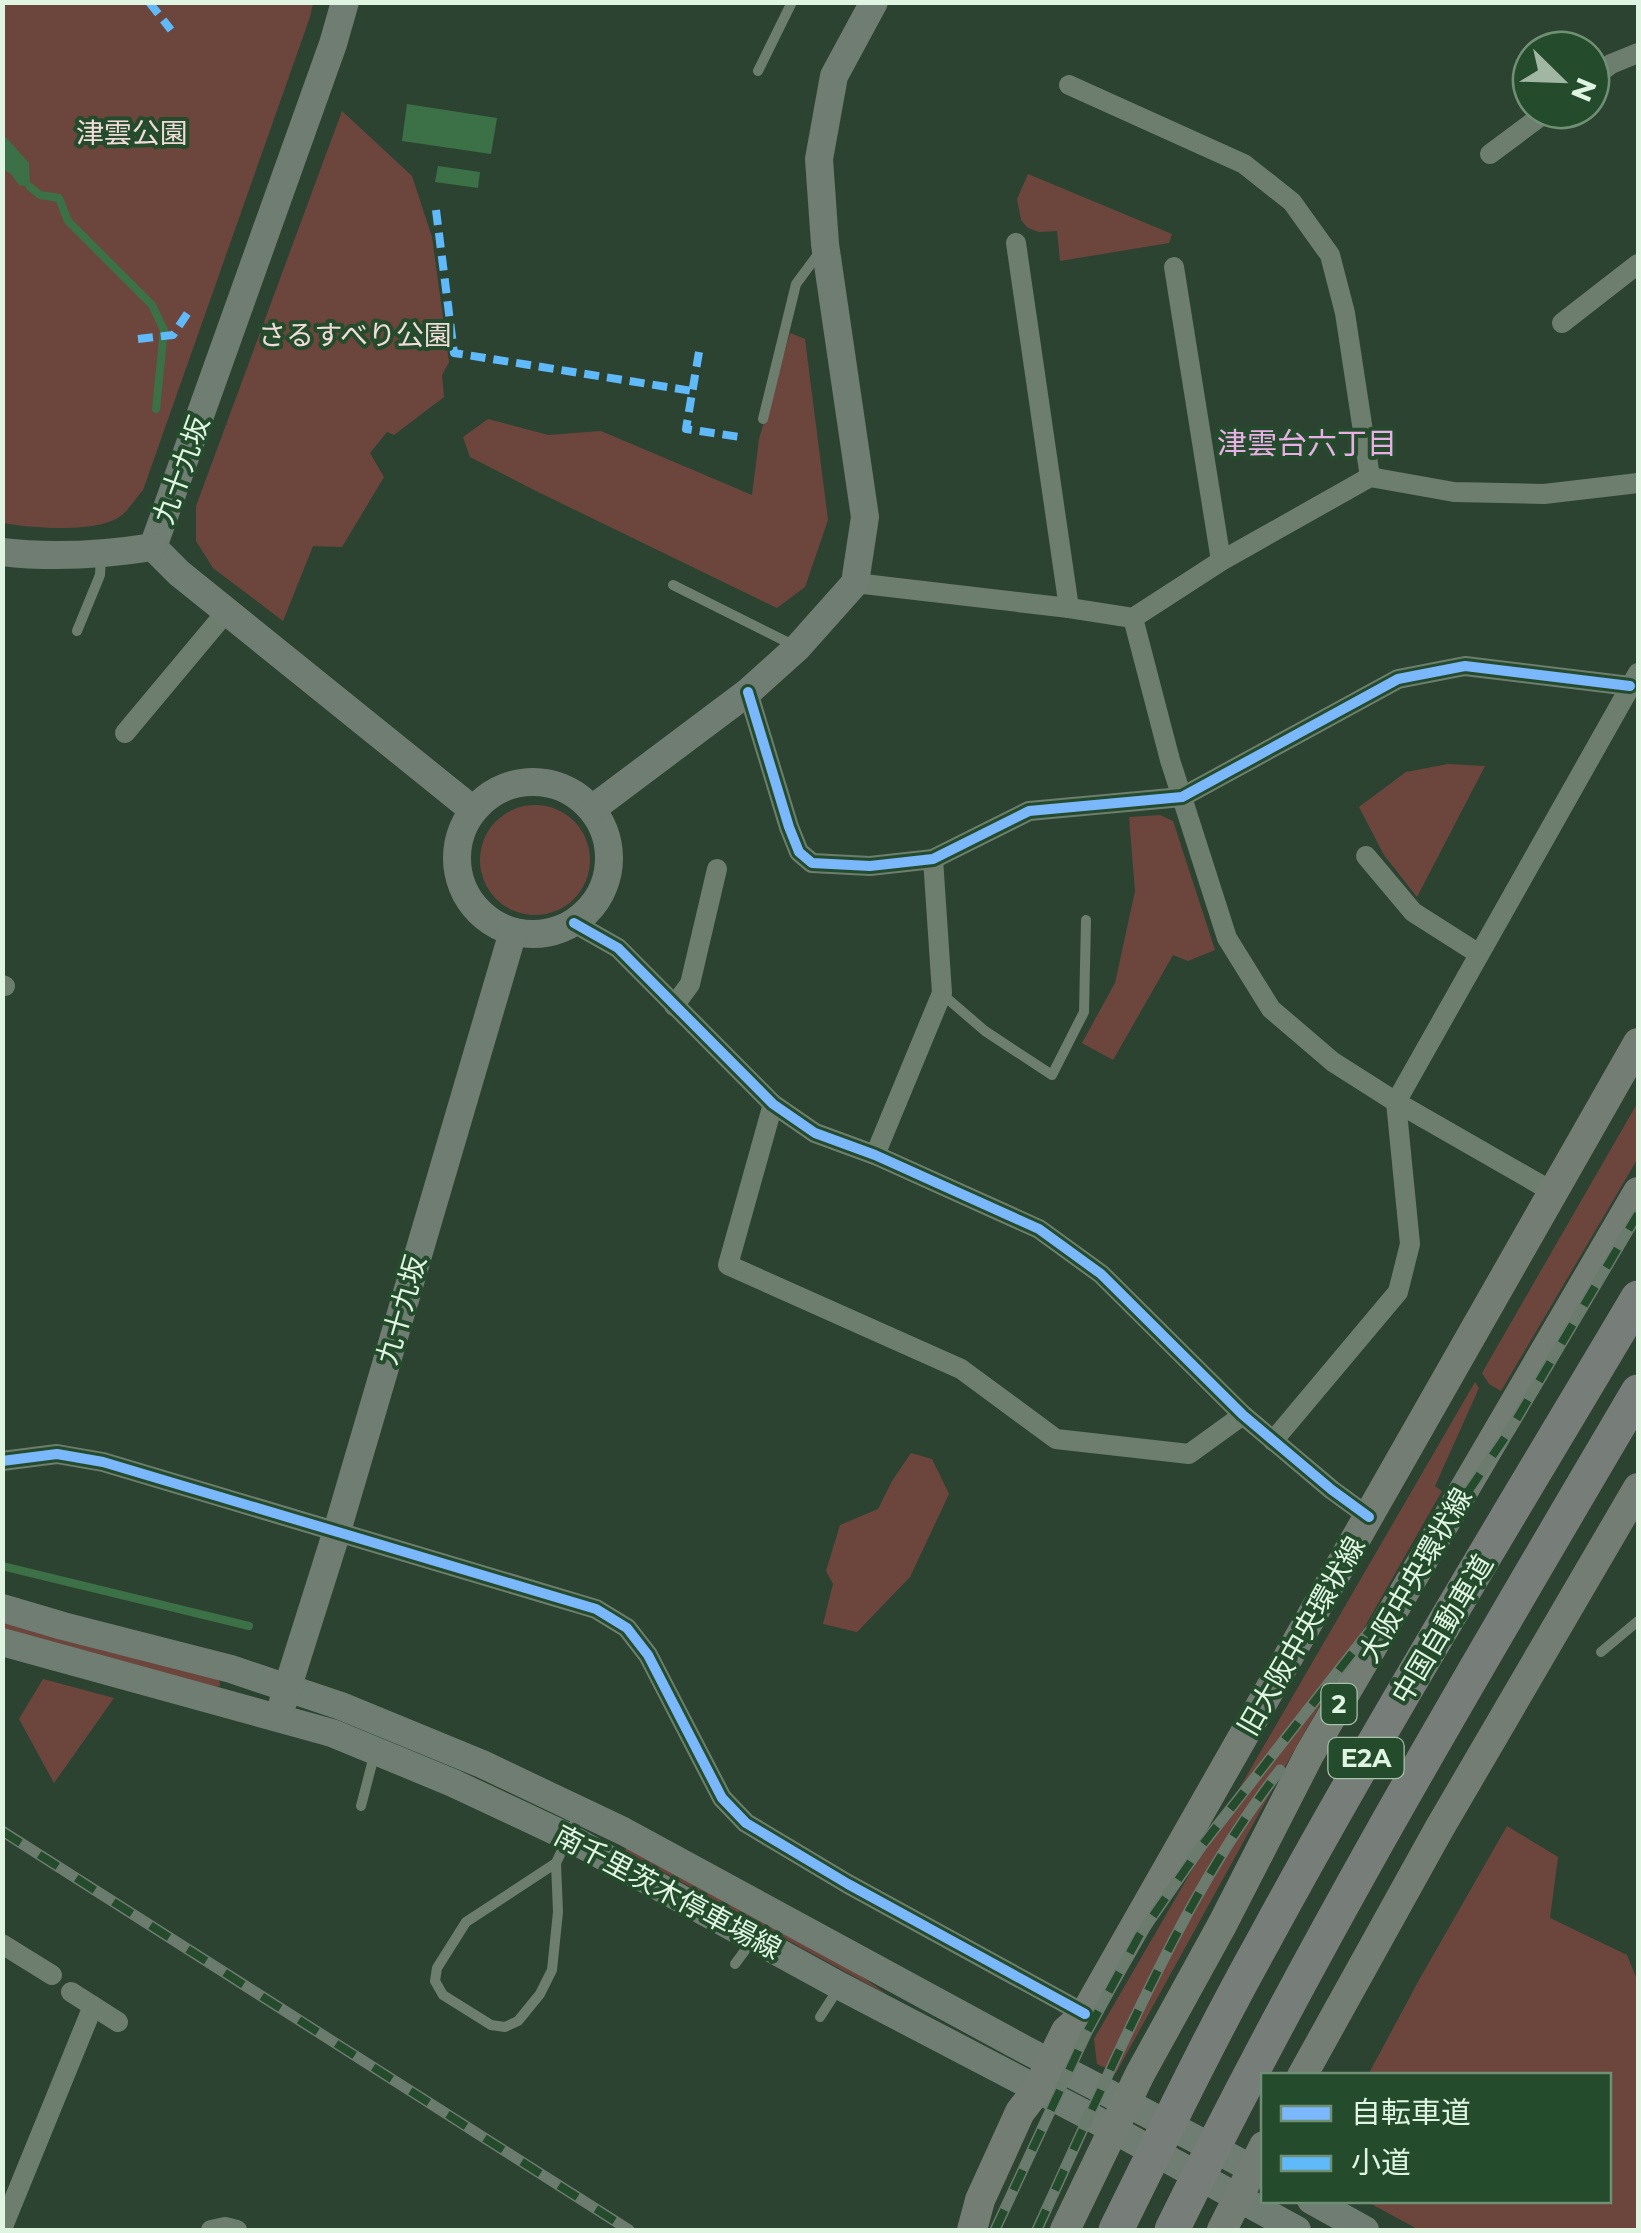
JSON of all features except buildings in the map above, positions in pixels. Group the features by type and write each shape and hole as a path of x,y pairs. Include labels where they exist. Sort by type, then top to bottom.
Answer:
{"highway":[{"name":"中国自動車道","path":"1116,2230 1262,1942 1352,1781 1638,1298"},
{"name":"中国自動車道","path":"1172,2230 1231,2111 1396,1806 1638,1392"}],"main road":[{"name":"旧大阪中央環状線","path":"972,2230 980,2200 1020,2112 1037,2090 1066,2032 1085,2014 1638,1043"},
{"name":"大阪中央環状線","path":"1065,2230 1140,2074 1309,1755 1638,1192"},
{"path":"1304,2073 1439,1829 1638,1488"},
{"path":"1222,2230 1261,2152"}],"street":[{"name":"九十九坂","path":"344,2 333,44 153,547 179,574 473,810"},
{"path":"592,809 748,692 798,647 855,583 865,517 825,244 819,159 834,76 866,5"},
{"path":"1611,64 1638,53"},
{"path":"1069,86 1244,164 1292,202 1330,254 1345,313 1370,477"},
{"path":"1490,154 1523,130"},
{"path":"1016,243 1069,608"},
{"path":"1562,323 1638,264"},
{"path":"1174,268 1220,561"},
{"path":"855,583 1133,618 1220,561 1370,477 1454,492 1544,494 1638,483"},
{"path":"2,552 101,555 153,547"},
{"path":"125,733 227,610"},
{"path":"1133,618 1182,797 1227,938 1271,1009 1333,1062 1553,1192"},
{"path":"748,692 799,852 812,863 870,866 932,859 1029,811 1182,797 1398,679 1465,666 1634,680 1396,1102 1410,1244 1398,1292 1273,1441"},
{"path":"528,782 552,784 574,793 592,809 605,832 607,870 593,905 574,922 544,933 513,932 491,922 473,906 461,885 456,859 461,833 473,810 507,786 528,782"},
{"path":"1366,856 1413,912 1479,954"},
{"path":"875,1155 942,993 932,859"},
{"path":"674,1006 690,984 716,869"},
{"path":"574,922 618,948 773,1104 815,1132 1038,1229 1101,1274 1243,1415 1369,1517"},
{"name":"九十九坂","path":"279,1717 513,932"},
{"path":"773,1104 728,1266 961,1370 1056,1439 1189,1454 1243,1415"},
{"path":"2,1461 57,1454 103,1462 596,1609 628,1628 648,1655 722,1798 746,1822 848,1884 1085,2014"},
{"name":"南千里茨木停車場線","path":"2,1608 231,1668 424,1738 623,1832 1261,2173"},
{"name":"南千里茨木停車場線","path":"2,1642 279,1717 453,1782 568,1837 1290,2227"},
{"path":"2,1944 52,1975"},
{"path":"71,1992 118,2022"},
{"path":"2,2230 93,2006"},
{"path":"1316,2203 1365,2230"},
{"path":"211,2230 237,2230"}],"lane":[{"path":"758,71 792,2"},
{"path":"762,419 796,284 825,244"},
{"path":"77,630 100,575 101,555"},
{"path":"673,585 798,647"},
{"path":"942,993 985,1031 1052,1075 1084,1012 1086,920"},
{"path":"1601,1652 1638,1621"},
{"path":"361,1806 375,1750"},
{"path":"556,1863 466,1922 437,1968 435,1981 443,1995 491,2025 506,2027 518,2021 540,1994 552,1970 558,1912 556,1863 581,1811"},
{"path":"735,1964 754,1938"},
{"path":"820,2017 840,1986"}],"green space":[{"name":"津雲公園","path":"2,3 313,3 143,490 122,515 97,525 47,528 3,523"},
{"name":"さるすべり公園","path":"342,111 412,176 432,237 449,362 442,375 444,397 394,435 387,432 370,453 384,477 342,547 313,546 283,621 213,568 196,541 196,506"},
{"path":"1028,174 1172,234 1169,243 1060,261 1057,231 1039,232 1021,220 1017,199"},
{"path":"790,333 805,339 828,520 805,587 777,608 470,457 463,437 488,419 548,435 601,431 752,495 759,439"},
{"path":"1448,764 1485,766 1417,897 1384,855 1359,807 1406,772"},
{"path":"535,805 556,810 574,821 585,839 590,860 585,881 574,899 556,910 535,915 514,910 496,899 485,881 480,860 485,839 496,821 514,810"},
{"path":"1160,815 1173,821 1215,950 1188,961 1173,955 1113,1060 1082,1043 1115,983 1135,891 1129,817"},
{"path":"1638,1102 1638,1158 1501,1391 1489,1384 1482,1373"},
{"path":"1475,1382 1479,1388 1435,1486 1442,1491 1116,2073 1097,2064 1094,2039"},
{"path":"911,1453 932,1459 949,1494 910,1577 857,1632 823,1624 833,1584 826,1571 840,1525 878,1509"},
{"path":"2,1620 219,1678 220,1686 3,1630"},
{"path":"43,1679 114,1698 54,1783 19,1719"},
{"path":"1507,1826 1558,1857 1550,1918 1627,1955 1638,1982 1638,2230 1419,2230 1370,2203 1611,2203 1611,2073 1369,2073"},
{"path":"629,1844 831,1954 886,1994 625,1851"}],"shaded area":[{"path":"407,104 497,118 491,154 402,141"},
{"path":"2,133 29,163 30,187 19,185 3,169"},
{"path":"438,166 480,172 478,188 435,182"}],"waterway":[{"path":"30,187 40,195 59,198 68,221 152,305 164,330 156,409"},
{"path":"2,1566 249,1626"}],"railway":[{"path":"995,2230 1086,2034 1139,1936 1203,1844 1400,1592 1512,1427 1638,1214"},
{"path":"1037,2230 1173,1940 1212,1870 1280,1770"},
{"path":"2,1831 629,2230"}],"marked path":[{"path":"149,2 171,30"},
{"path":"436,210 454,353 692,391"},
{"path":"138,339 173,335 191,308"},
{"path":"699,352 686,429 740,437"}],"cycle path":[{"path":"748,692 799,852 812,863 870,866 933,859 1029,811 1182,797 1398,679 1465,666 1630,686"},
{"path":"574,923 618,948 773,1104 815,1133 875,1155 1039,1229 1101,1274 1243,1415 1369,1517"},
{"path":"2,1461 57,1454 103,1462 596,1609 627,1628 648,1655 722,1798 746,1823 848,1884 1085,2014"}],"district":[{"name":"津雲台六丁目","path":"1307,444"}]}
